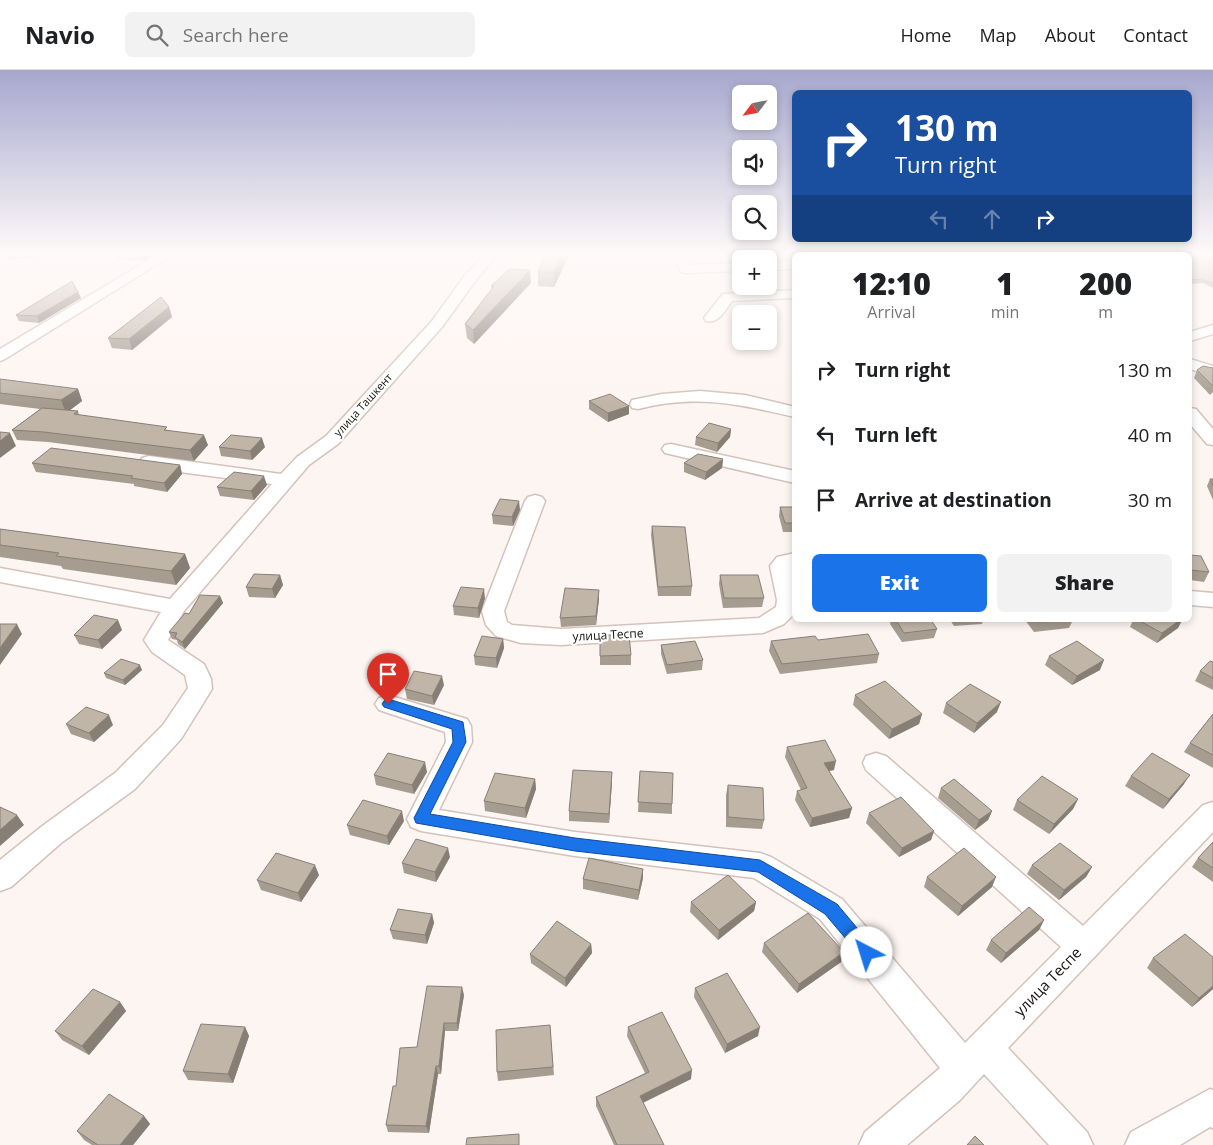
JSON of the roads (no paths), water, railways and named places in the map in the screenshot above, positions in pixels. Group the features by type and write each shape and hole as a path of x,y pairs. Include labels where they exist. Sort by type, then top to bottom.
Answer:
{"street":[{"path":"0,356 7,346 78,305"},
{"name":"улица Ташкент","path":"0,878 51,835 125,781 172,732 200,689 199,679 195,670 160,646 156,640 175,607 303,461 332,440 437,324 451,305"},
{"path":"711,318 721,305"},
{"path":"1192,336 1213,330"},
{"path":"1192,365 1213,371"},
{"path":"638,404 656,399 681,396 738,399 792,411"},
{"path":"1192,415 1213,441"},
{"path":"1192,439 1213,441"},
{"path":"671,449 792,476"},
{"path":"134,460 286,480"},
{"name":"улица Теспе","path":"535,501 493,611 497,625 504,631 521,635 561,637 764,625 775,621 784,613 789,603 781,566 785,562 792,560"},
{"path":"0,575 175,607"},
{"path":"1192,598 1213,600"},
{"path":"388,704 458,726 459,742 421,818 575,844 760,866 831,909 974,1058 1074,1145"},
{"path":"876,763 1083,946"},
{"name":"улица Теспе","path":"878,1145 947,1087 1213,813"},
{"path":"1144,1145 1210,1107 1213,1110"}]}
